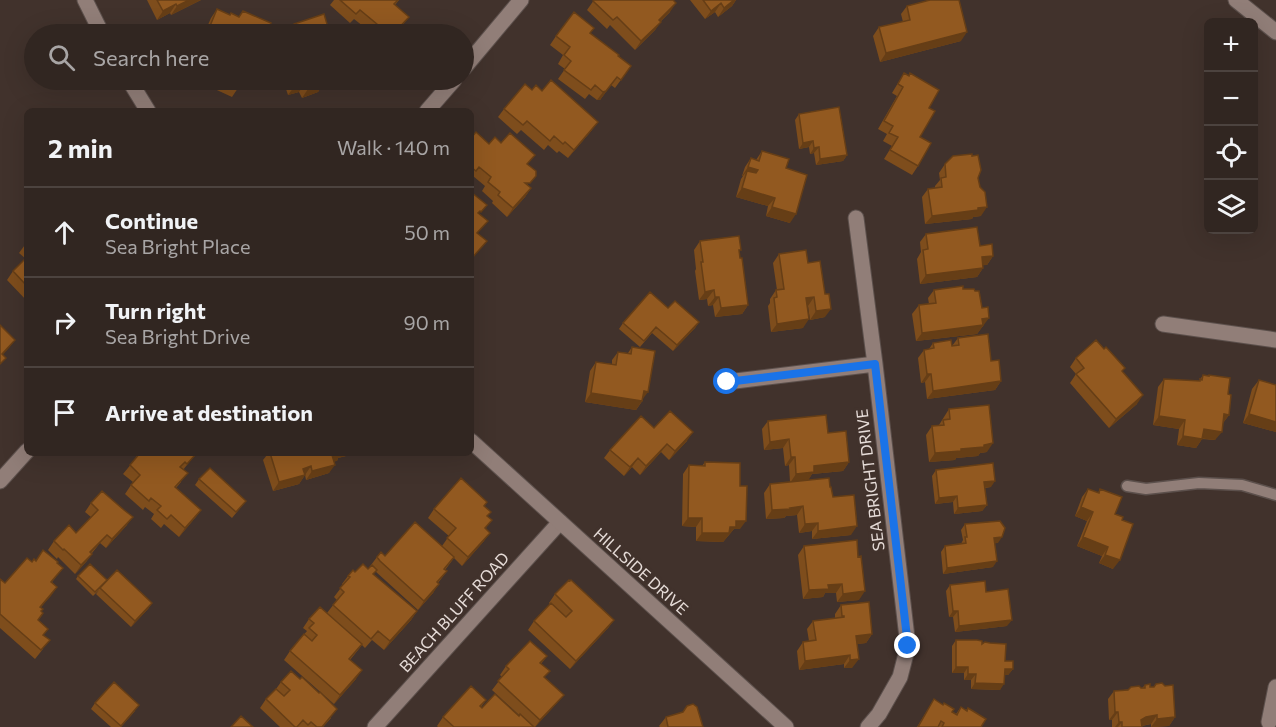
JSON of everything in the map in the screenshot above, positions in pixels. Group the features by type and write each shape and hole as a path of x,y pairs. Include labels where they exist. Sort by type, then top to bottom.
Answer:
{"street":[{"path":"85,0 97,24"},
{"path":"474,56 522,0"},
{"path":"1236,0 1276,33"},
{"path":"135,90 146,108"},
{"path":"430,108 445,90"},
{"name":"SEA BRIGHT DRIVE","path":"856,218 908,646 900,677 879,714 868,727"},
{"path":"1162,324 1276,340"},
{"path":"727,382 875,364"},
{"name":"HILLSIDE DRIVE","path":"474,444 786,727"},
{"path":"0,481 24,454"},
{"name":"BEACH BLUFF ROAD","path":"375,727 560,522"},
{"path":"1269,722 1276,687"}],"lane":[{"path":"1127,486 1146,489 1199,483 1242,485 1276,495"}],"building":[{"path":"157,0 189,0 163,11"},
{"path":"340,0 398,0 394,4 409,17 402,24 377,24 360,10 356,14"},
{"path":"594,0 673,0 676,3 659,20 661,22 641,41 617,17 613,20"},
{"path":"703,0 734,0 724,8 721,3 711,11"},
{"path":"930,0 959,0 967,32 886,53 879,27 910,20 907,6"},
{"path":"217,9 239,17 243,11 271,23 271,24 211,24"},
{"path":"574,12 594,28 590,33 631,66 621,80 617,77 606,91 603,92 595,85 591,90 564,70 571,61 564,55 570,47 556,36"},
{"path":"324,14 327,24 294,24"},
{"path":"904,73 909,76 910,73 939,90 929,108 935,111 920,137 931,143 918,166 890,150 898,137 889,133 893,126 884,121 903,87 898,84"},
{"path":"551,80 598,122 574,150 554,136 550,141 527,121 523,125 504,109 525,84 532,90 536,85 542,91"},
{"path":"839,107 847,155 820,159 819,147 814,148 813,141 803,143 799,114"},
{"path":"476,132 489,144 495,137 501,143 510,133 535,155 527,164 536,171 536,176 530,183 525,183 531,188 513,208 498,195 500,192 488,182 491,177 479,167 476,171 474,169 474,134"},
{"path":"762,151 789,159 786,168 807,175 796,214 772,207 775,198 742,188 747,171 756,173 758,170 748,167 751,158 759,161"},
{"path":"972,154 972,156 978,155 981,170 978,178 980,187 985,192 987,207 932,216 928,189 942,187 941,178 946,177 945,164 953,156"},
{"path":"474,194 487,205 478,213 488,221 477,233 487,241 474,256"},
{"path":"977,227 980,246 992,244 993,256 982,257 983,268 926,275 923,250 928,249 926,234"},
{"path":"739,236 740,258 742,258 748,305 721,308 719,297 715,297 714,290 705,292 700,241"},
{"path":"806,250 808,263 820,261 825,294 829,294 831,309 816,311 814,297 806,298 809,319 777,324 774,298 777,297 776,290 784,289 779,254"},
{"path":"24,260 24,283 13,271"},
{"path":"963,286 963,289 979,291 982,308 988,307 989,318 982,319 983,325 922,333 919,305 936,303 934,290"},
{"path":"650,292 668,308 675,301 699,322 677,345 656,327 644,341 623,323"},
{"path":"0,325 15,340 2,354 6,358 0,364"},
{"path":"988,334 991,361 999,360 1001,381 933,391 931,374 927,374 924,350 934,348 933,343 951,340 952,346 959,345 958,338"},
{"path":"1096,340 1104,349 1106,347 1125,368 1122,371 1143,395 1116,419 1076,374 1084,368 1076,358"},
{"path":"632,347 655,351 648,392 644,391 642,401 591,393 596,362 616,365 618,352 631,354"},
{"path":"1203,375 1230,378 1229,415 1224,414 1222,432 1204,429 1202,439 1183,436 1185,420 1159,416 1164,379 1200,381"},
{"path":"1259,380 1276,385 1276,422 1249,414"},
{"path":"989,405 993,443 984,445 984,447 961,449 961,451 935,453 932,426 944,425 943,420 950,419 949,409"},
{"path":"670,411 693,432 675,451 667,444 646,466 638,458 630,467 610,450 641,416 654,428"},
{"path":"826,415 828,433 846,431 849,462 814,466 814,472 796,474 795,457 791,457 789,439 770,442 768,421"},
{"path":"138,456 194,456 187,464 185,462 180,467 188,473 175,487 201,510 185,528 171,515 167,519 157,510 161,506 151,498 149,501 131,485 140,475 130,465"},
{"path":"271,456 332,456 335,465 312,471 311,466 303,469 305,475 279,482"},
{"path":"705,462 740,463 740,486 747,486 746,521 736,521 736,527 730,527 729,533 702,533 702,518 688,518 689,465 705,466"},
{"path":"993,463 995,481 984,482 987,505 958,508 957,496 939,498 936,470"},
{"path":"210,468 246,501 236,512 199,479"},
{"path":"461,478 487,502 484,506 491,512 487,516 492,520 485,528 490,533 468,557 447,538 456,528 434,509"},
{"path":"829,478 833,497 854,495 857,526 818,531 818,523 805,524 803,506 772,510 770,484"},
{"path":"1088,489 1099,493 1100,489 1122,497 1115,514 1123,517 1122,520 1133,524 1120,560 1105,555 1108,547 1083,537 1093,512 1081,507"},
{"path":"102,491 133,517 112,539 107,535 81,565 54,541 69,525 76,533 98,510 91,503"},
{"path":"1000,521 1005,528 1002,537 994,538 997,561 947,568 945,546 966,543 965,524"},
{"path":"415,522 454,557 444,569 447,571 437,582 439,584 424,601 377,557 381,552 385,556"},
{"path":"857,540 865,591 843,594 842,584 828,585 829,589 809,590 804,546"},
{"path":"43,550 63,568 51,582 57,587 40,607 43,613 38,620 48,629 43,635 50,640 41,650 0,614 0,579 5,583 27,558 32,562 34,559 36,561"},
{"path":"90,564 107,580 95,592 78,576"},
{"path":"363,564 368,569 372,565 377,570 373,574 417,611 390,641 378,631 371,639 333,605 344,592 340,588 350,577 348,576"},
{"path":"117,570 152,603 135,621 100,588"},
{"path":"569,580 614,620 576,661 534,621 551,603 566,617 572,611 555,594"},
{"path":"985,581 986,592 1008,589 1012,620 959,626 958,611 953,611 950,585"},
{"path":"869,602 872,634 856,636 859,659 850,660 850,655 805,661 803,642 816,640 813,621 844,617 841,605"},
{"path":"320,607 362,644 349,659 362,670 340,695 290,651 304,634 312,641 317,635 309,628 314,623 309,619"},
{"path":"956,640 977,640 982,641 982,644 985,642 1006,644 1005,661 1013,661 1013,669 1005,669 1004,684 975,683 976,674 968,674 968,667 956,667"},
{"path":"530,641 547,656 540,663 550,671 544,677 564,695 540,720 498,681 509,669 506,666"},
{"path":"291,671 300,679 302,677 337,709 322,727 317,727 311,722 308,725 303,720 295,727 266,699 276,689 284,696 290,690 281,682"},
{"path":"114,682 139,705 121,726 95,703"},
{"path":"1162,683 1165,686 1173,685 1175,717 1157,719 1157,715 1146,717 1141,720 1142,727 1122,727 1118,712 1115,712 1114,691 1139,686 1145,688 1145,685 1150,684 1150,687 1154,687"},
{"path":"471,686 486,700 480,706 482,708 495,694 534,727 454,727 443,717"},
{"path":"934,699 954,709 952,712 957,715 961,707 967,711 968,708 986,719 981,727 942,727 944,723 941,721 938,727 918,727"},
{"path":"693,704 697,707 703,727 668,727 666,717 683,712 687,706"},
{"path":"241,716 253,727 231,727"}],"route":[{"path":"727,382 875,364 908,646"}]}
